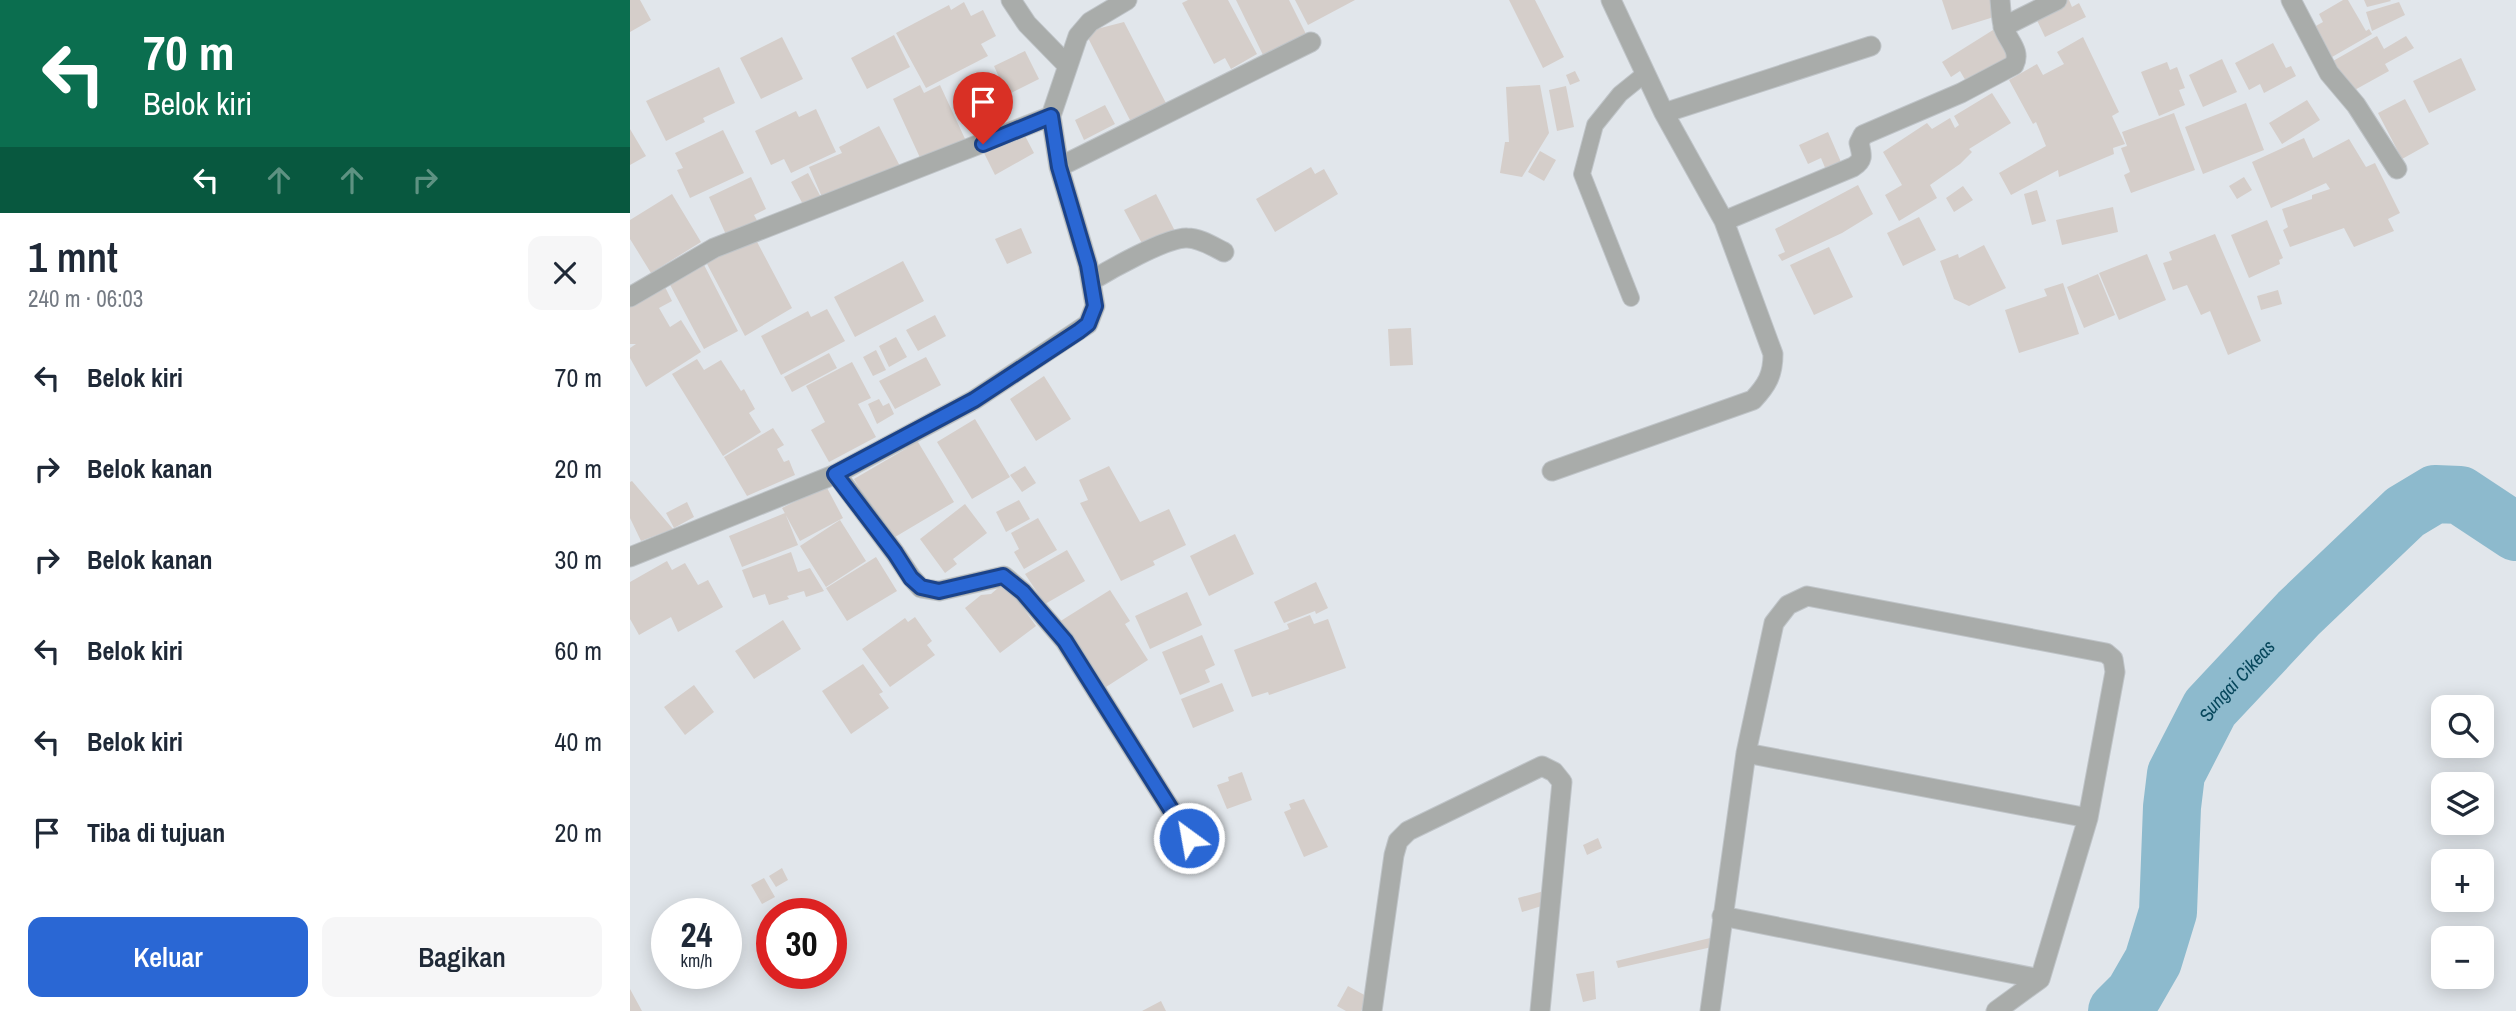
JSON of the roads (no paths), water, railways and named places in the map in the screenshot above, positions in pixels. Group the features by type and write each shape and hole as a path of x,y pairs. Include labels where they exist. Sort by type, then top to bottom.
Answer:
{"street":[{"path":"1011,0 1027,24 1067,65"},
{"path":"630,557 835,474 974,400 1088,324 1095,306 1091,281 1059,167 1051,116 1078,36 1090,22 1127,0"},
{"path":"1552,471 1753,400 1767,386 1773,371 1773,354 1724,221 1664,113 1611,0"},
{"path":"1724,221 1853,167 1863,156 1859,143 1863,135 1961,93 2014,65 2016,52 2003,27 2000,0"},
{"path":"2003,27 2057,0"},
{"path":"2291,0 2329,73 2356,105 2397,169"},
{"path":"1059,167 1311,42"},
{"path":"1664,113 1871,46"},
{"path":"630,297 714,248 1051,116"},
{"path":"1091,281 1117,264 1185,237 1199,240 1224,252"},
{"path":"835,474 911,578 921,587 939,591 1003,576 1023,592 1065,641 1189,838"},
{"path":"1710,1011 1746,753 1774,623 1788,605 1807,596 2106,653 2113,659 2115,672 2088,818 2040,979 1996,1011"},
{"path":"1746,753 2088,818"},
{"path":"1372,1011 1398,841 1408,831 1542,766 1554,772 1562,782 1540,1011"},
{"path":"1722,916 2040,979"}],"lane":[{"path":"1631,298 1582,174 1595,125 1620,94 1646,74"}],"waterway":[{"name":"Sungai Cikeas","path":"2117,1011 2134,994 2153,961 2168,912 2176,774 2210,708 2299,613 2405,512 2435,494 2460,495 2516,532"}]}
